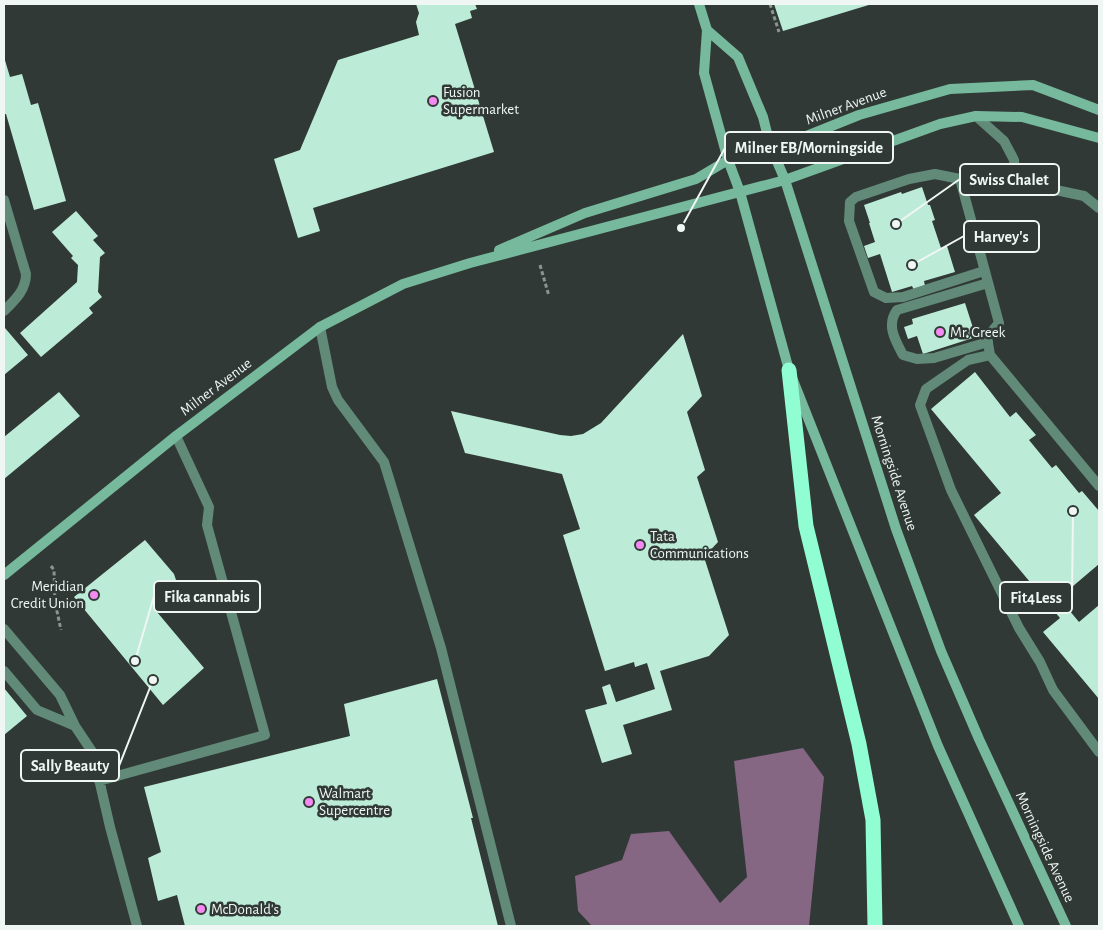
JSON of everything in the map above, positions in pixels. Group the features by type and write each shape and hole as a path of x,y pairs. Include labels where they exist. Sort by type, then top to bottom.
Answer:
{"highway":[{"path":"789,370 806,526 859,744 873,820 875,926"}],"main road":[{"path":"699,4 707,30 704,72 728,160 740,192 789,370 938,746 1019,926"},
{"name":"Morningside Avenue","path":"707,30 738,57 763,117 770,146 784,180 896,529 941,651 979,739 1066,926"},
{"name":"Milner Avenue","path":"470,263 585,213 696,179 728,160 770,146 794,141 859,115 950,89 1033,85 1099,110"},
{"name":"Milner Avenue","path":"4,575 176,436 320,327 403,284 470,263 784,180 940,124 976,116 1022,117 1099,138"}],"lane":[{"path":"976,116 1004,141 1014,160 1015,183"},
{"path":"984,270 903,297 886,298 874,292 849,221 850,202 856,197 910,179 935,174 960,179 1015,183 1084,196 1099,208"},
{"path":"960,179 999,323 987,338 990,355 1099,486"},
{"path":"4,200 25,269 26,279 21,293 4,311"},
{"path":"988,283 897,310 892,317 892,329 903,355 917,359 934,358 988,342"},
{"path":"320,327 332,387 338,400 384,462 441,648 511,926"},
{"path":"990,355 968,360 926,389 920,405 951,490 1019,628 1040,662 1053,690 1099,752"},
{"path":"99,781 265,735 207,525 209,507 176,436"},
{"path":"4,629 60,695 75,726 93,753 137,926"},
{"path":"4,671 37,710 75,726"}],"path":[{"path":"770,4 779,32"},
{"path":"540,265 549,296"},
{"path":"51,566 54,570 55,602 61,630"}],"shaded area":[{"path":"803,748 824,777 809,926 592,926 578,911 575,876 622,860 631,834 669,831 720,903 747,877 734,761"}],"building":[{"path":"416,4 475,4 477,9 470,11 472,18 455,24 494,152 313,208 320,231 298,238 274,159 300,150 338,60 419,35 416,22 419,13"},
{"path":"774,4 872,4 783,31"},
{"path":"4,57 10,77 22,74 31,105 38,103 66,201 34,210 6,114 4,114"},
{"path":"922,187 935,220 932,221 941,248 947,246 955,272 924,281 925,286 914,290 912,286 892,292 880,254 868,258 864,246 875,242 864,205"},
{"path":"76,211 98,236 93,240 105,253 100,257 98,292 102,297 89,308 93,313 41,357 20,333 77,282 78,265 71,258 73,256 52,232"},
{"name":"Mr. Greek","path":"965,303 976,337 923,354 917,336 908,339 904,327 913,324 912,319"},
{"path":"5,328 28,355 4,375 4,330"},
{"name":"Tata Communications","path":"683,334 702,396 687,412 705,470 697,477 718,542 704,557 729,635 709,656 660,671 672,710 623,725 632,754 602,763 585,710 607,704 602,687 610,684 616,702 655,689 647,663 635,667 634,662 605,671 563,535 580,529 562,474 465,453 451,411 560,435 583,434 601,423"},
{"path":"975,372 1010,417 1016,412 1036,435 1029,440 1052,468 1056,465 1079,493 1082,491 1099,511 1099,564 1059,598 1079,622 1099,605 1099,699 1043,632 1060,618 974,515 1001,493 931,409"},
{"path":"59,392 80,416 4,479 4,437"},
{"path":"145,540 174,574 180,592 157,612 204,668 163,705 74,597"},
{"name":"Walmart Supercentre","path":"437,679 473,818 471,818 498,926 185,926 177,895 158,901 148,858 161,852 144,787 350,736 344,704"},
{"path":"4,688 27,716 4,735"}],"place":[{"name":"Fusion Supermarket","path":"433,101"},
{"name":"Swiss Chalet","path":"896,224"},
{"name":"Milner EB/Morningside","path":"681,228"},
{"name":"Harvey's","path":"912,265"},
{"name":"Mr. Greek","path":"940,332"},
{"name":"Fit4Less","path":"1073,511"},
{"name":"Tata Communications","path":"640,545"},
{"name":"Meridian Credit Union","path":"94,595"},
{"name":"Fika cannabis","path":"135,661"},
{"name":"Sally Beauty","path":"153,680"},
{"name":"Walmart Supercentre","path":"309,802"},
{"name":"McDonald's","path":"201,909"}]}
